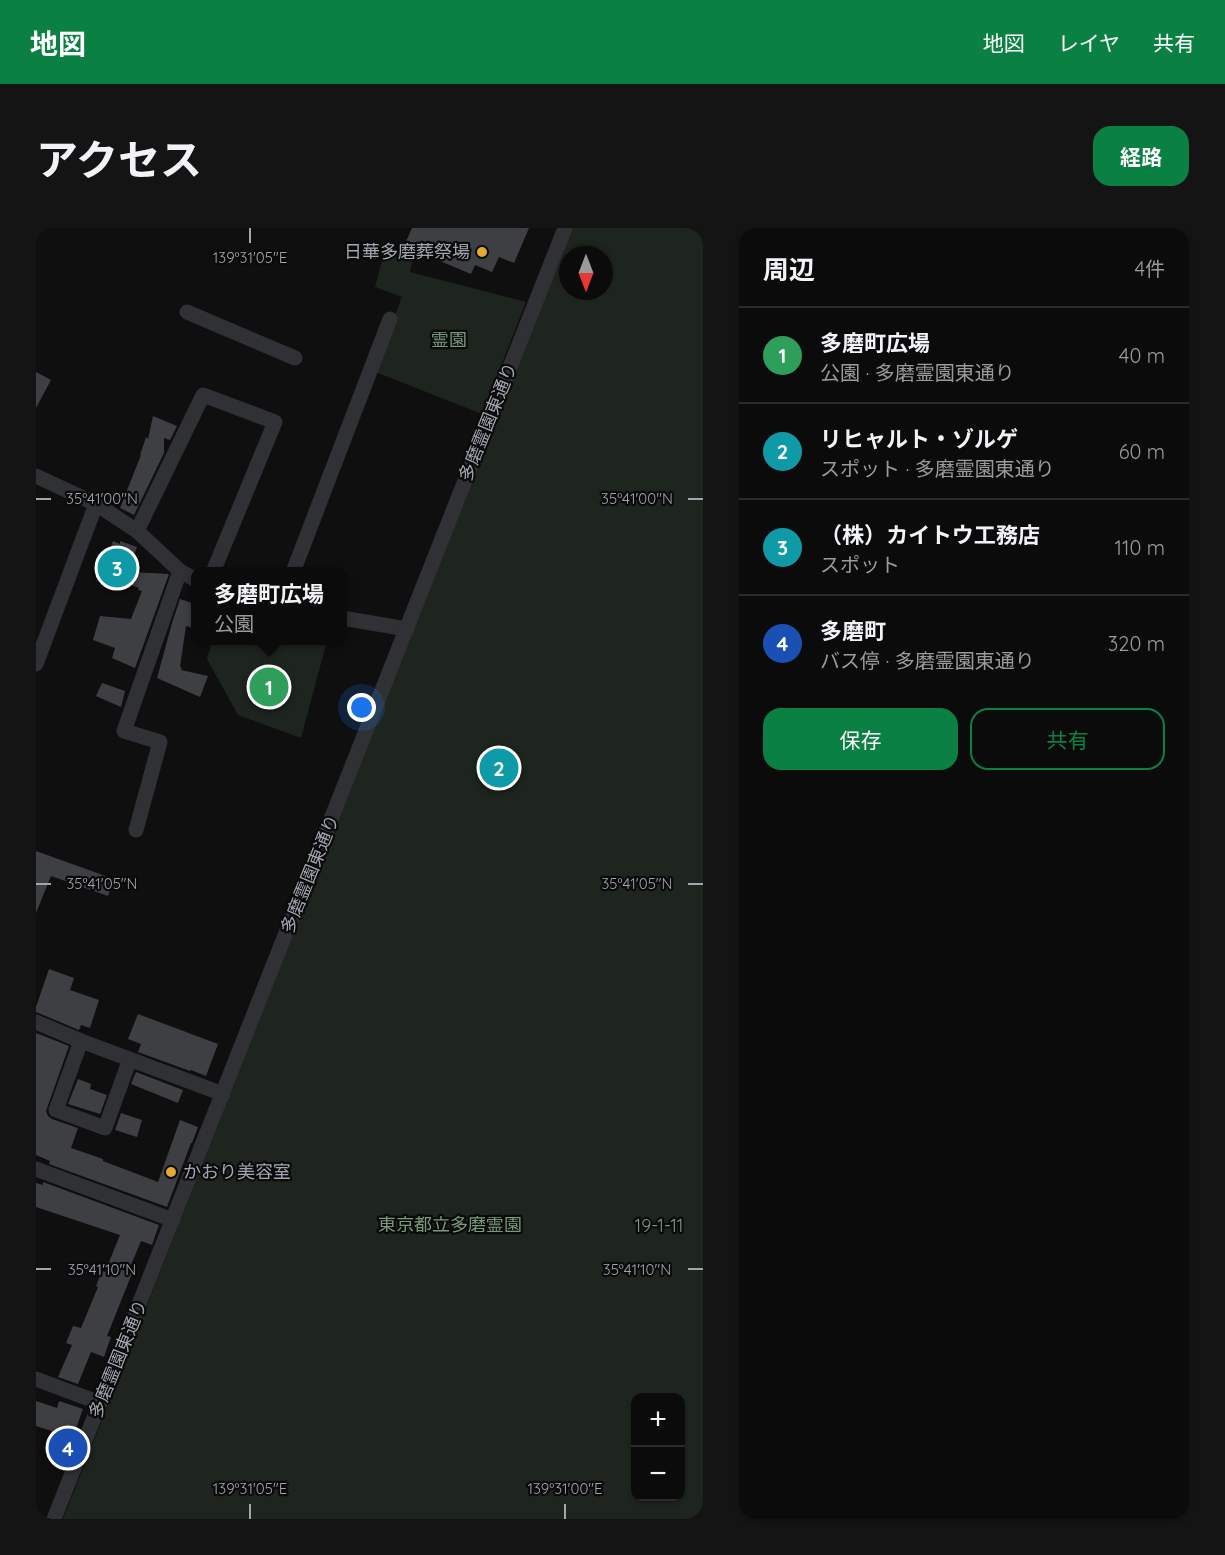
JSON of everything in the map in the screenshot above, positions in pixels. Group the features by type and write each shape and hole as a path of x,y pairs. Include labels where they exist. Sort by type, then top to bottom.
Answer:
{"street":[{"name":"多磨霊園東通り","path":"54,1519 565,228"},
{"path":"187,312 295,358"},
{"path":"295,567 390,319"},
{"path":"137,531 203,395 275,422 215,567"},
{"path":"36,476 96,504 137,531 180,571 191,577"},
{"path":"36,664 96,504"},
{"path":"136,830 160,742 124,731 180,571"},
{"path":"347,619 407,629"},
{"path":"36,1022 223,1094"},
{"path":"81,1041 56,1110 105,1128 130,1059"},
{"path":"36,1169 173,1220"},
{"path":"36,1379 100,1404"}],"green space":[{"name":"東京都立多磨霊園","path":"571,228 703,228 703,1519 63,1519 559,258 559,300 613,300 613,246 564,246"},
{"name":"霊園","path":"384,253 412,262 410,272 526,302 482,414 373,371 402,297 375,287"},
{"path":"211,645 326,645 301,738 238,715 207,659"}],"building":[{"name":"日華多磨葬祭場","path":"412,228 529,228 514,263 499,257 492,272 475,265 471,274 404,246"},
{"path":"36,372 51,380 36,408"},
{"path":"153,416 177,426 170,440 164,438 164,453 134,515 120,508 146,437 148,439"},
{"path":"113,541 137,547 132,561 136,562 132,572 169,574 135,668 112,658 115,648 93,640 100,616 131,619 142,591 101,573 103,569 97,567 103,550 109,552"},
{"path":"180,599 191,603 191,628 186,626 180,667 181,670 208,676 200,697 157,678"},
{"path":"102,683 125,691 121,707 96,696"},
{"path":"36,851 114,879 108,896 51,876 36,913"},
{"path":"49,969 74,978 70,990 99,1000 90,1028 81,1025 79,1030 36,1012"},
{"path":"138,1014 218,1044 206,1076 138,1052 141,1044 128,1039"},
{"path":"36,1033 69,1046 46,1111 52,1119 78,1128 71,1148 158,1182 180,1120 198,1127 167,1207 49,1164 50,1161 36,1155"},
{"path":"136,1072 183,1090 178,1103 131,1084"},
{"path":"78,1079 91,1084 90,1089 107,1095 100,1114 68,1104"},
{"path":"121,1113 142,1120 137,1137 115,1130"},
{"path":"43,1182 159,1225 152,1245 141,1241 129,1270 133,1271 107,1336 111,1337 104,1357 91,1352 78,1384 58,1377 72,1345 66,1343 73,1326 81,1328 102,1271 105,1272 120,1235 36,1207 36,1183 43,1185"},
{"path":"36,1401 57,1408 59,1401 83,1409 74,1434 68,1432 63,1447 48,1441 52,1431 36,1426"}],"place":[{"name":"日華多磨葬祭場","path":"482,252"},
{"name":"（株）カイトウ工務店","path":"117,568"},
{"name":"多磨町広場","path":"269,687"},
{"name":"リヒャルト・ゾルゲ","path":"499,768"},
{"name":"かおり美容室","path":"171,1172"},
{"name":"多磨町","path":"68,1448"}],"park label":[{"name":"19-1-11","path":"659,1226"}]}
